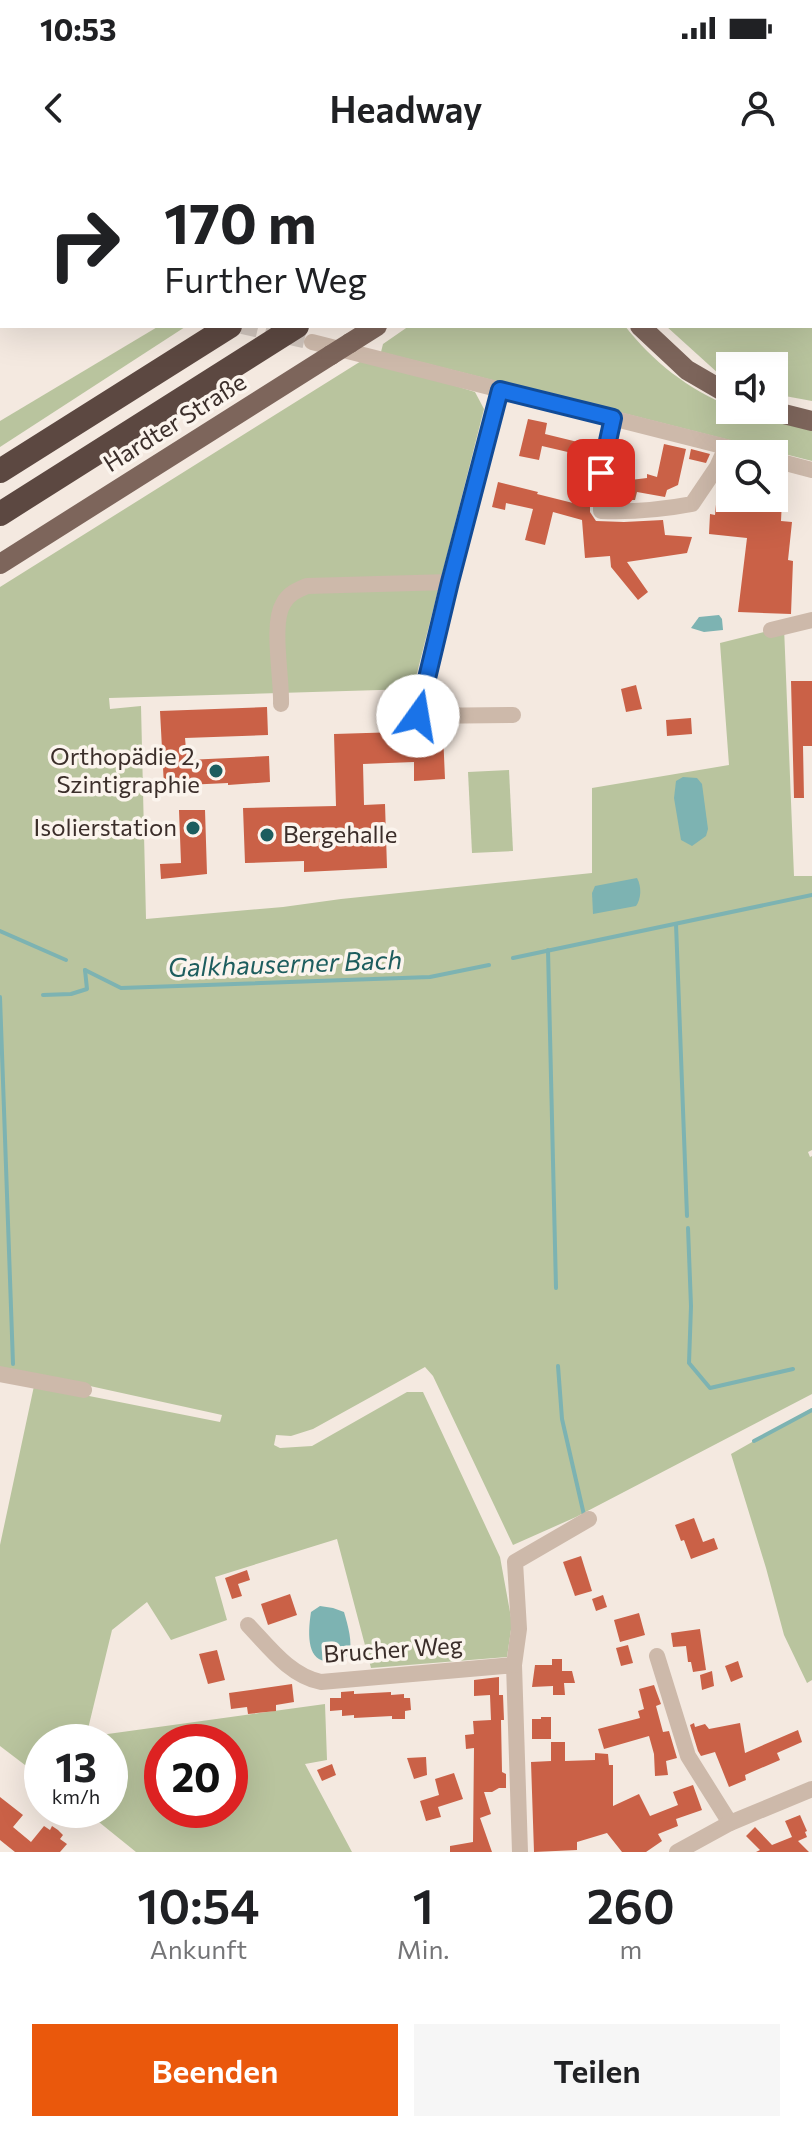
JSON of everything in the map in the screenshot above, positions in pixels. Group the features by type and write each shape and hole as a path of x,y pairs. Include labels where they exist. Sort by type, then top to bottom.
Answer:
{"highway":[{"path":"0,471 227,328"},
{"path":"0,514 304,334"}],"main road":[{"name":"Hardter Straße","path":"0,564 374,328"},
{"path":"642,328 687,370 716,387"},
{"path":"649,328 664,350"},
{"path":"788,415 812,421"}],"street":[{"path":"304,334 500,390 716,444"},
{"path":"500,390 418,716 513,715"},
{"path":"613,418 601,473 601,511 636,512 692,504 716,468"},
{"path":"788,464 812,470"},
{"path":"281,704 278,618 283,603 293,591 307,586 450,582"},
{"path":"771,630 812,620"},
{"path":"0,1374 84,1390"},
{"path":"520,1852 514,1665 519,1629 515,1562 589,1519"},
{"name":"Brucher Weg","path":"248,1625 292,1669 308,1679 321,1682 514,1665"},
{"path":"657,1656 688,1756 730,1823"},
{"path":"677,1852 730,1823 812,1789"}],"green space":[{"path":"156,328 183,328 0,447 0,421"},
{"path":"406,328 627,328 672,373 716,399 716,424 785,424 812,429 812,461 788,455 788,440 729,440 381,352 383,344"},
{"path":"668,328 812,328 812,401 788,397 788,352 716,352 716,371"},
{"path":"366,358 475,392 484,409 413,689 109,698 110,709 141,706 146,919 592,873 592,788 729,765 720,643 784,627 794,876 812,876 812,1150 808,1152 812,1156 812,1394 576,1517 513,1545 433,1376 425,1367 313,1429 291,1436 276,1435 274,1445 280,1448 312,1446 407,1392 423,1392 500,1557 512,1623 507,1657 371,1668 337,1539 215,1577 227,1620 171,1640 147,1602 112,1630 89,1724 24,1724 24,1764 0,1746 0,1545 34,1386 220,1422 222,1415 0,1368 0,587"},
{"path":"509,770 513,851 472,853 468,772"},
{"path":"812,1408 812,1680 807,1683 784,1635 731,1454"},
{"path":"325,1704 327,1760 305,1764 352,1852 136,1852 106,1828 128,1828 128,1731 144,1729 144,1828 248,1828 248,1724 180,1724"}],"water":[{"path":"719,615 723,630 704,632 691,628 699,617"},
{"path":"683,777 697,778 702,784 708,829 706,836 692,846 681,840 674,798 676,781"},
{"path":"637,878 640,893 636,906 593,914 592,893 595,886"},
{"path":"320,1606 344,1612 350,1640 349,1656 325,1661 313,1653 309,1635 311,1612"}],"building":[{"path":"528,419 547,423 545,434 596,445 591,467 570,459 572,453 542,446 539,460 519,456"},
{"path":"619,444 633,447 626,475 612,472"},
{"path":"664,444 686,449 678,485 667,490 665,497 637,492 635,500 612,500 614,482 647,478 647,474 657,477"},
{"path":"691,449 710,454 706,463 689,459"},
{"path":"498,482 581,505 579,486 590,485 590,512 596,521 663,520 665,535 692,537 687,553 627,562 648,592 638,600 611,567 610,556 585,558 582,520 553,512 545,545 525,540 533,509 506,503 505,510 492,507"},
{"path":"716,504 716,512 781,512 781,521 792,522 788,560 793,561 791,614 738,612 747,538 709,534 710,514 715,515"},
{"path":"791,681 812,681 812,746 803,746 804,798 794,798"},
{"path":"636,685 642,709 626,712 621,689"},
{"path":"267,707 268,735 185,738 187,760 269,756 270,782 164,786 160,711"},
{"path":"691,718 692,734 667,736 666,720"},
{"path":"443,733 445,779 414,781 414,762 363,764 364,805 385,804 387,868 304,872 304,861 245,863 243,808 336,806 334,734"},
{"path":"179,810 205,810 207,874 161,879 160,864 181,863"},
{"path":"694,1518 703,1542 714,1538 718,1549 691,1559 675,1525"},
{"path":"581,1556 592,1591 575,1596 563,1562"},
{"path":"247,1570 250,1580 238,1584 242,1596 232,1599 225,1578"},
{"path":"290,1594 297,1615 268,1625 261,1604"},
{"path":"603,1595 607,1607 596,1611 592,1599"},
{"path":"639,1613 645,1635 620,1642 614,1620"},
{"path":"700,1629 706,1670 693,1672 686,1646 673,1647 671,1633"},
{"path":"628,1645 633,1663 621,1666 616,1648"},
{"path":"217,1650 225,1680 208,1684 199,1654"},
{"path":"552,1659 562,1659 562,1671 572,1671 575,1683 564,1683 565,1695 553,1695 553,1686 532,1687 535,1665 552,1665"},
{"path":"738,1661 743,1677 731,1682 725,1666"},
{"path":"712,1671 714,1686 702,1690 700,1675"},
{"path":"499,1677 504,1720 501,1720 502,1772 506,1774 506,1788 484,1792 491,1814 480,1818 492,1852 450,1852 450,1846 473,1842 474,1748 466,1749 465,1735 474,1734 473,1721 491,1720 490,1695 474,1696 474,1680"},
{"path":"292,1684 294,1702 276,1705 276,1711 248,1714 247,1707 231,1709 229,1693"},
{"path":"654,1685 661,1704 656,1706 663,1732 669,1731 677,1758 666,1761 668,1775 655,1776 649,1736 604,1749 598,1729 640,1718 638,1711 644,1709 639,1689"},
{"path":"354,1691 354,1694 404,1694 404,1698 410,1698 411,1710 405,1711 405,1719 392,1719 392,1716 354,1718 354,1715 342,1716 342,1710 330,1711 330,1698 341,1698 341,1692"},
{"path":"551,1717 551,1739 532,1739 532,1719"},
{"path":"694,1723 695,1727 705,1724 709,1729 740,1723 745,1753 798,1730 802,1742 777,1753 780,1760 745,1775 746,1780 729,1787 715,1752 701,1756 698,1751 690,1725"},
{"path":"551,1742 565,1742 565,1761 595,1760 595,1753 608,1754 609,1765 613,1765 613,1806 639,1794 650,1816 678,1805 673,1792 693,1785 702,1810 676,1819 678,1826 658,1834 662,1841 646,1852 622,1852 607,1833 577,1842 577,1850 534,1852 531,1762 551,1761"},
{"path":"426,1757 427,1775 414,1779 407,1758"},
{"path":"332,1764 336,1775 322,1781 317,1770"},
{"path":"454,1773 463,1799 438,1807 441,1817 426,1821 420,1801 439,1795 435,1779"},
{"path":"0,1797 23,1815 13,1827 31,1842 42,1828 55,1828 63,1835 60,1839 67,1844 60,1852 15,1852 0,1840"},
{"path":"800,1815 807,1837 798,1841 809,1852 756,1852 760,1850 746,1836 755,1827 772,1845 792,1837 785,1821"}],"waterway":[{"name":"Galkhauserner Bach","path":"513,958 812,895"},
{"path":"676,924 687,1216"},
{"name":"Galkhauserner Bach","path":"0,931 66,960"},
{"path":"548,950 556,1288"},
{"name":"Galkhauserner Bach","path":"85,970 121,988 430,977 489,965"},
{"path":"43,995 71,994 87,989 85,970"},
{"path":"0,997 13,1364"},
{"path":"688,1228 691,1306 689,1363 710,1388 793,1369"},
{"path":"558,1366 562,1419 584,1515"},
{"path":"754,1441 812,1410"}],"tunnel":[{"path":"251,328 312,342"}],"place":[{"name":"Orthopädie 2, Szintigraphie","path":"216,771"},
{"name":"Isolierstation","path":"193,828"},
{"name":"Bergehalle","path":"267,835"}],"route":[{"path":"418,716 500,390 613,418 601,473"}]}
